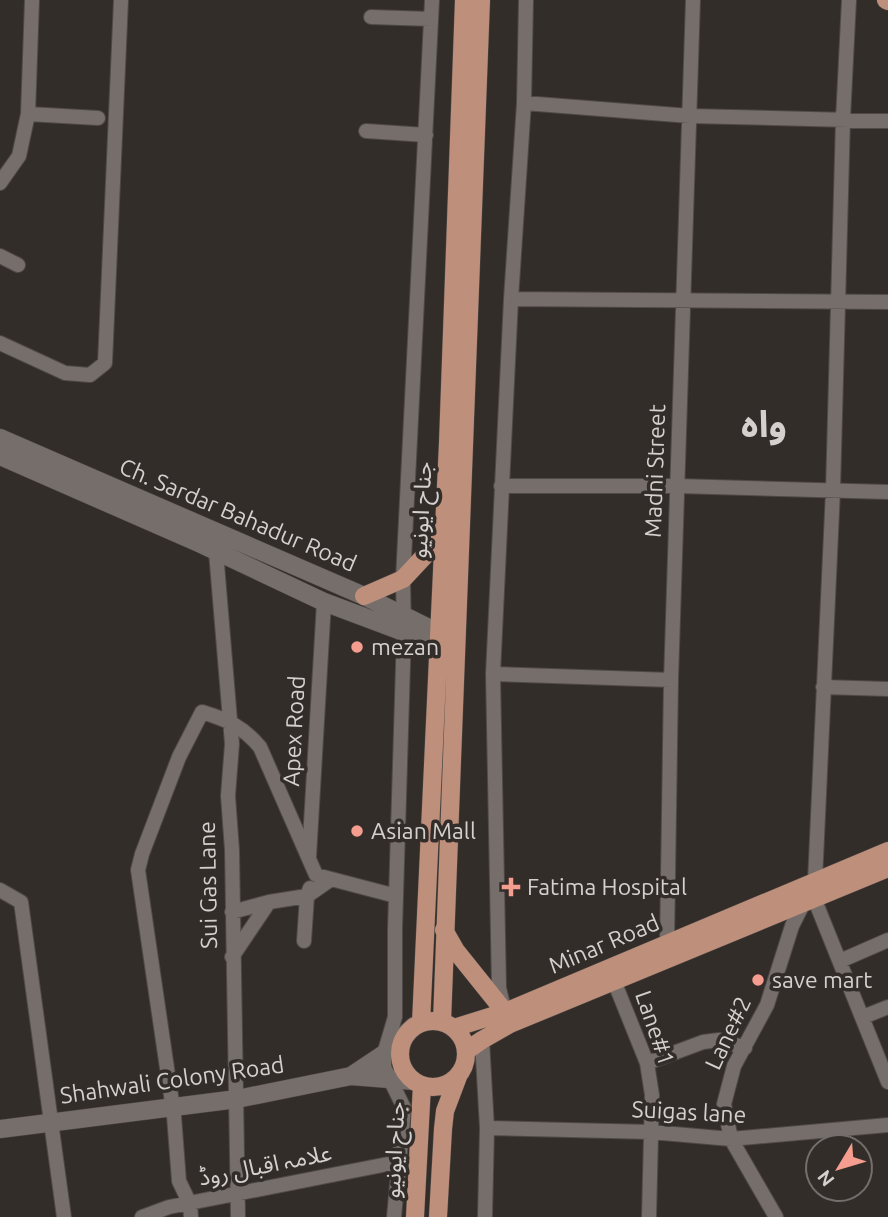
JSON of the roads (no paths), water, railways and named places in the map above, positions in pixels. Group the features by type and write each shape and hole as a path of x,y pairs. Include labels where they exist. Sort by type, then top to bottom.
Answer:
{"main road":[{"name":"جناح ایونیو","path":"448,1025 444,930 448,643 444,535 464,0"},
{"name":"جناح ایونیو","path":"417,1024 448,643 481,0"},
{"name":"Ch. Sardar Bahadur Road","path":"0,438 202,536 216,552 324,602 404,632 448,643"},
{"name":"Ch. Sardar Bahadur Road","path":"0,456 202,536 364,596 402,613 448,643"},
{"path":"364,596 403,579 444,535"},
{"name":"Minar Road","path":"466,1051 510,1024 614,981 856,873 888,851"},
{"name":"Minar Road","path":"856,873 888,867"},
{"name":"Minar Road","path":"448,1025 505,1012 667,944 811,894"},
{"path":"444,930 456,951 505,1012"},
{"path":"417,1024 448,1025 465,1043 465,1063 459,1074 442,1086 418,1083 404,1070 400,1054 403,1039 417,1024"},
{"name":"Shahwali Colony Road","path":"351,1076 384,1054 417,1024"},
{"name":"جناح ایونیو","path":"438,1217 444,1120 459,1074"},
{"name":"Shahwali Colony Road","path":"0,1129 237,1099 351,1076 389,1077 418,1083"},
{"name":"جناح ایونیو","path":"415,1217 418,1083"}],"street":[{"path":"0,183 19,156 29,114 32,0"},
{"path":"0,343 65,373 90,375 105,363 121,0"},
{"path":"394,1217 404,1108 384,1067 384,1054 395,1017 403,579 432,0"},
{"path":"505,1012 499,988 493,674 511,299 524,103 526,0"},
{"name":"Madni Street","path":"667,944 671,680 693,0"},
{"path":"849,0 843,119 833,490 811,894 887,1074"},
{"path":"371,17 431,19"},
{"path":"524,103 690,116 888,121"},
{"path":"29,114 98,118"},
{"path":"366,131 426,135"},
{"path":"0,256 18,265"},
{"path":"511,299 888,302"},
{"path":"501,486 678,486 888,492"},
{"name":"Sui Gas Lane","path":"216,552 232,744 228,796 232,850 238,1217"},
{"name":"Apex Road","path":"308,862 324,602"},
{"path":"493,674 671,680"},
{"path":"823,687 888,690"},
{"path":"191,1210 179,1181 173,1108 138,870 179,757 202,712 230,721 249,734 265,756 308,862 323,878 396,896"},
{"path":"304,941 307,896 323,878"},
{"path":"0,890 22,902 64,1217"},
{"name":"Lane#2","path":"776,1217 731,1139 724,1104 734,1066 767,1005 792,926 811,894"},
{"path":"232,912 270,901 307,896"},
{"path":"232,957 270,901"},
{"path":"840,961 888,940"},
{"name":"Lane#1","path":"614,981 647,1063 652,1095 649,1217"},
{"path":"863,1017 888,1007"},
{"path":"482,1040 487,1128 485,1217"},
{"path":"647,1063 711,1041 719,1040 745,1048"},
{"name":"Suigas lane","path":"487,1128 652,1132 731,1139 888,1125"},
{"name":"علامہ اقبال روڈ","path":"142,1217 169,1208 191,1210 237,1194 398,1162"}],"place":[{"name":"mezan","path":"357,647"},
{"name":"Asian Mall","path":"357,831"},
{"name":"Fatima Hospital","path":"511,887"},
{"name":"save mart","path":"758,980"}],"district":[{"name":"واہ","path":"764,424"}]}
